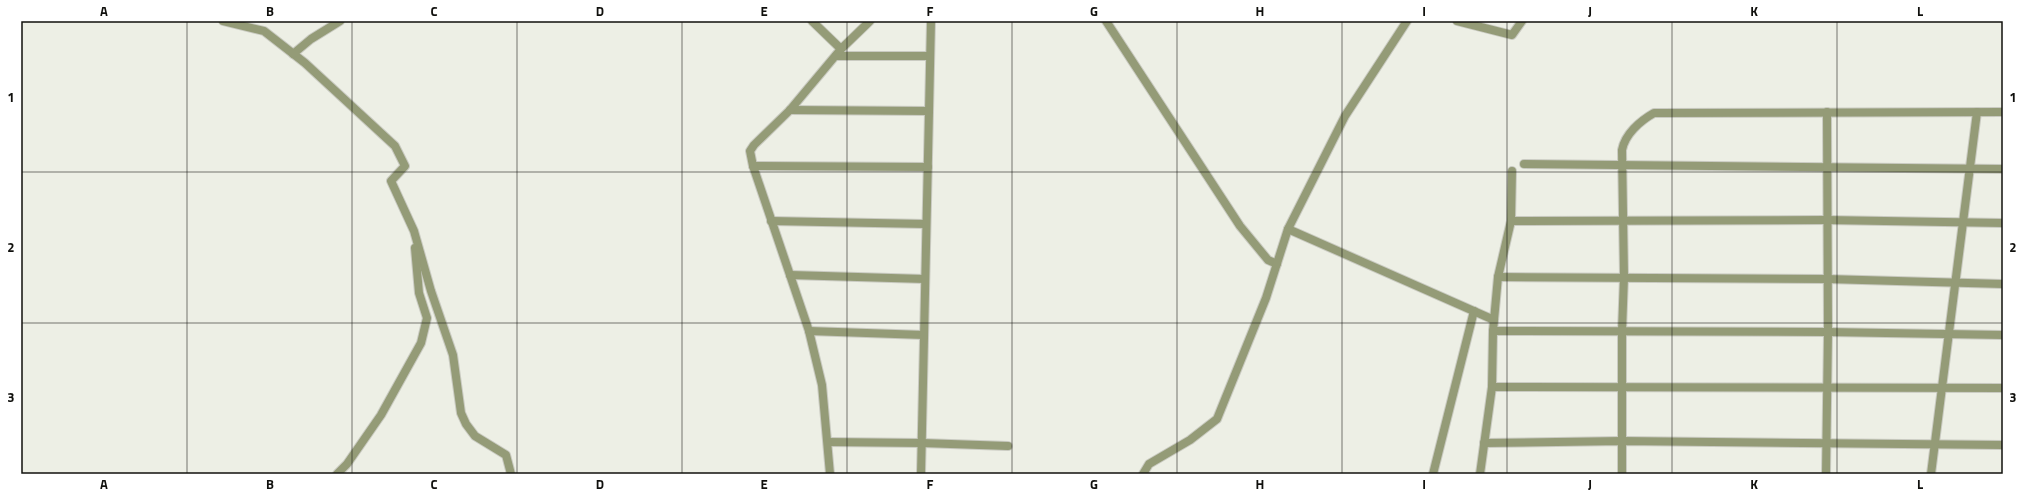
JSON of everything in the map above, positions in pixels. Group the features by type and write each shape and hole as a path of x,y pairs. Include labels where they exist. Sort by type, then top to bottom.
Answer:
{"street":[{"path":"223,21 264,31 293,54 365,117 395,146 405,166 391,181 414,232 452,355 461,413 466,424 475,436 506,455 511,474"},
{"path":"293,54 311,39 340,21"},
{"path":"812,21 839,52 930,56"},
{"path":"830,474 822,385 809,331 771,221 753,166 750,151 754,145 790,110 839,52 870,21"},
{"path":"921,474 931,21"},
{"path":"1106,21 1240,226 1268,260 1277,264"},
{"path":"1143,474 1148,464 1190,440 1217,419 1266,298 1288,229 1345,116 1408,21"},
{"path":"1457,21 1512,35 1522,21"},
{"path":"790,110 929,111"},
{"path":"1826,474 1828,332 1826,220 1827,112"},
{"path":"1931,474 1977,112"},
{"path":"1622,474 1622,330 1624,277 1623,143 1638,125 1654,113 2003,112"},
{"path":"1524,164 2003,169"},
{"path":"753,166 928,167"},
{"path":"1480,474 1492,386 1493,331 1498,277 1511,222 1512,171"},
{"path":"1511,222 1826,220 2003,223"},
{"path":"771,221 926,224"},
{"path":"1288,229 1494,320"},
{"path":"337,474 347,464 381,415 421,343 427,318 419,293 414,232"},
{"path":"790,275 925,279"},
{"path":"1498,277 1827,279 2003,284"},
{"path":"1433,474 1474,311"},
{"path":"1493,331 1622,330 2003,335"},
{"path":"809,331 924,335"},
{"path":"1492,386 1826,389 1942,387 2003,388"},
{"path":"1484,443 1622,441 2003,445"},
{"path":"828,442 1008,446"}]}
